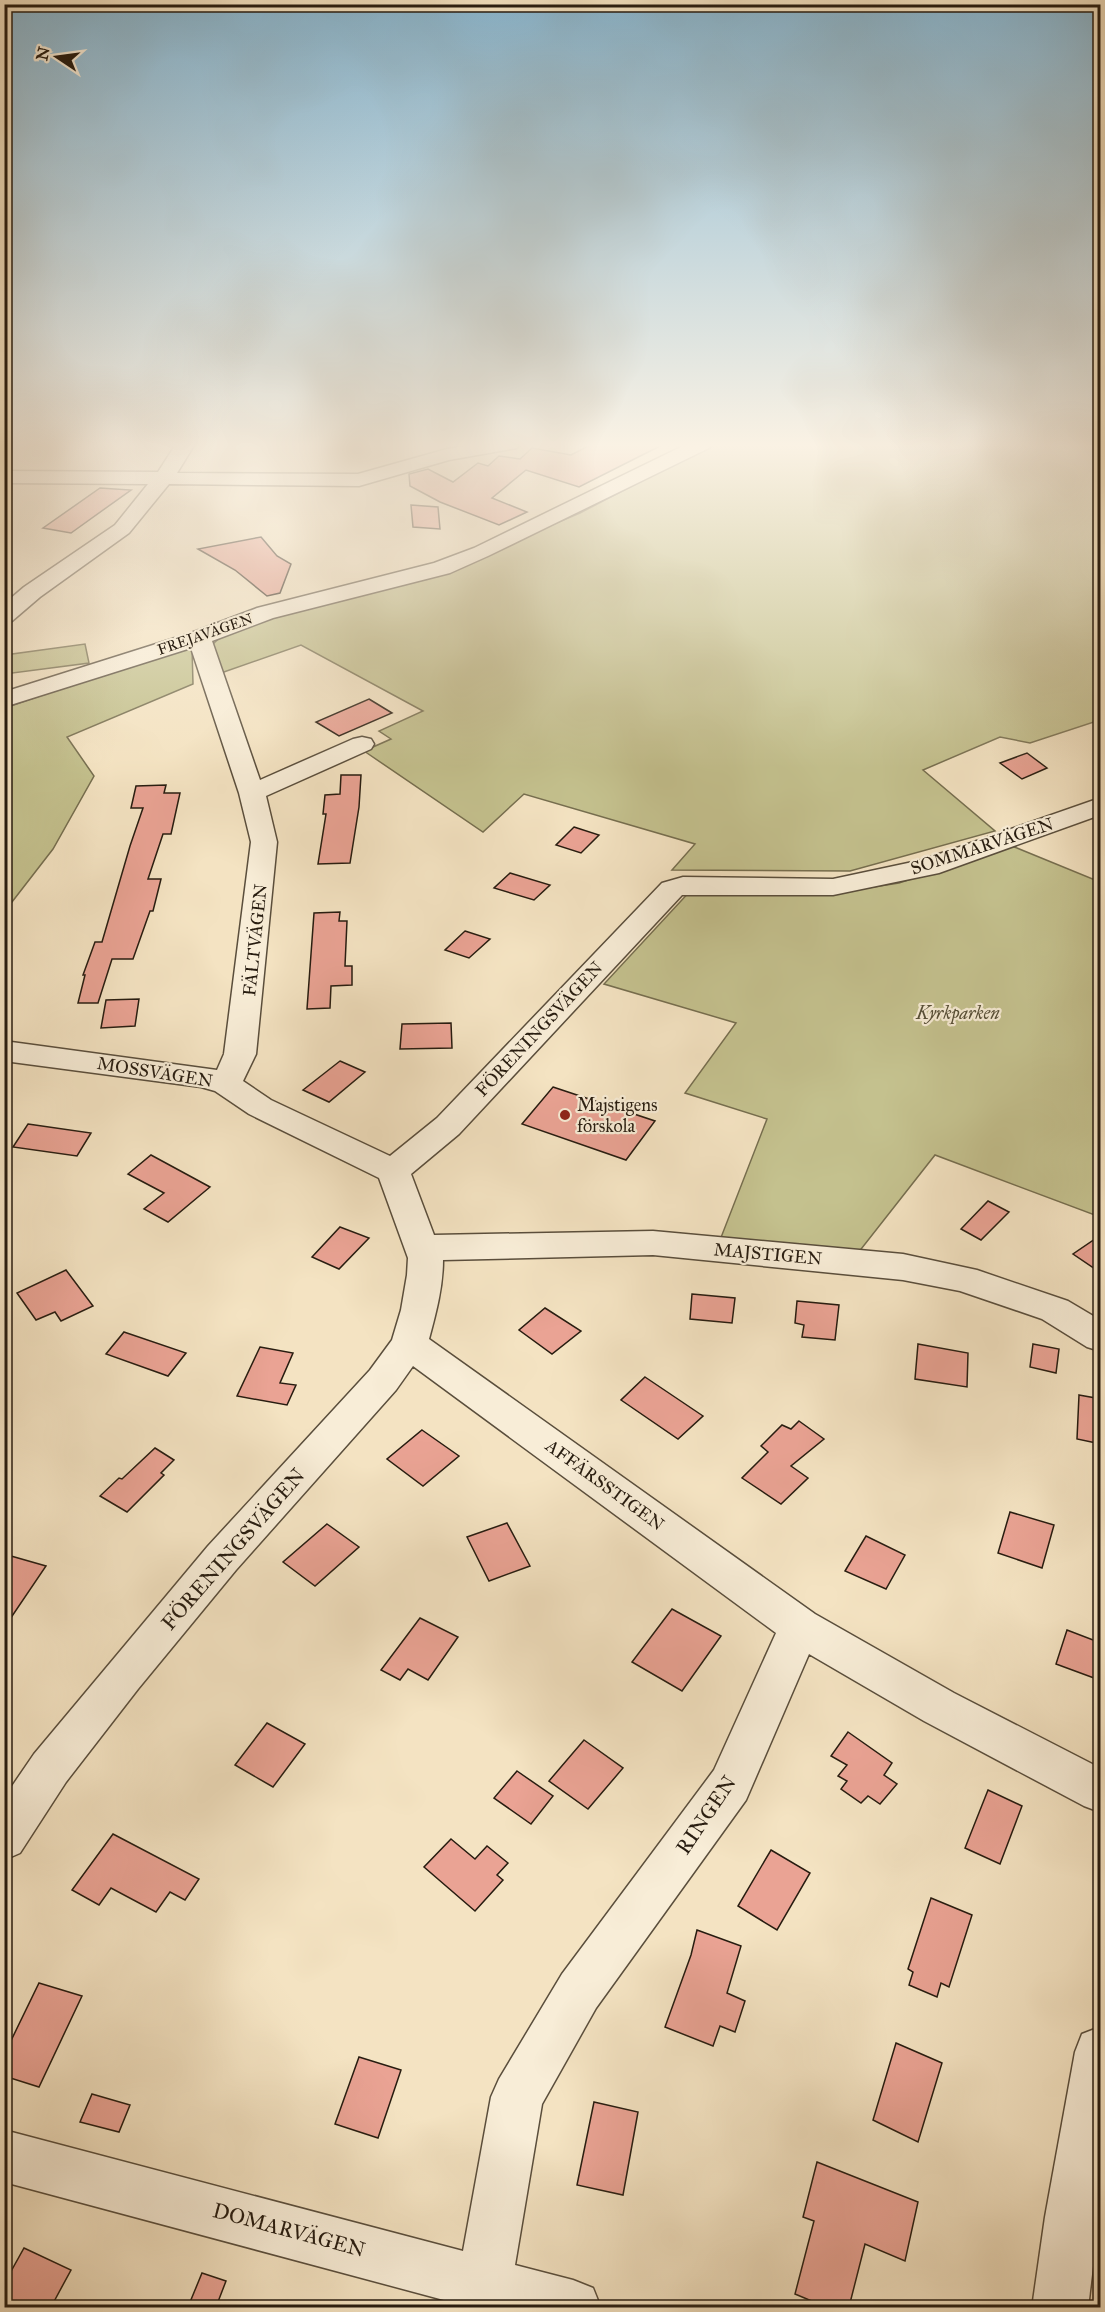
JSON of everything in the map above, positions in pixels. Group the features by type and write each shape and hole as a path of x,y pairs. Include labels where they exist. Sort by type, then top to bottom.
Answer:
{"street":[{"path":"4,616 32,592 89,552"},
{"name":"FREJAVÄGEN","path":"4,700 199,638 265,614 442,568 481,552"},
{"name":"FÄLTVÄGEN","path":"199,638 252,793 264,842 240,1054 226,1084"},
{"path":"252,793 362,744"},
{"name":"SOMMARVÄGEN","path":"682,885 833,886 929,867 1101,806"},
{"name":"FÖRENINGSVÄGEN","path":"4,1838 50,1768 123,1676 222,1558 383,1380 409,1344 419,1310 425,1275 424,1258 393,1172 448,1125 672,889 682,885"},
{"name":"MOSSVÄGEN","path":"4,1051 204,1077 226,1084 260,1107 393,1172"},
{"name":"MAJSTIGEN","path":"421,1248 653,1244 903,1267 964,1279 1045,1307 1101,1337"},
{"name":"AFFÄRSSTIGEN","path":"409,1344 800,1627"},
{"path":"800,1627 939,1707 1101,1791"},
{"name":"RINGEN","path":"483,2295 517,2097 579,1991 730,1785 800,1627"},
{"path":"1060,2307 1072,2217 1101,2052"},
{"name":"DOMARVÄGEN","path":"4,2156 483,2295 573,2307"}],"green space":[{"path":"489,552 1100,552 1100,720 1030,743 1000,737 923,770 995,831 850,871 672,870 695,844 524,794 483,832 364,751 391,739 379,731 423,711 301,645 221,673 213,644 227,631 451,568"},
{"path":"85,644 89,663 5,674 5,655"},
{"path":"192,648 193,684 67,737 94,776 53,849 5,911 5,708 172,650"},
{"name":"Kyrkparken","path":"1012,846 1100,882 1100,1087 1094,1124 1100,1127 1100,1217 935,1155 858,1253 720,1240 767,1119 685,1093 736,1023 604,984 693,888 822,895 899,883"}],"building":[{"path":"203,552 274,552 291,564 280,593 267,596 235,570"},
{"path":"369,699 392,713 339,736 316,722"},
{"path":"1027,753 1047,768 1022,779 1000,763"},
{"path":"341,775 361,775 359,807 350,863 318,864 326,814 323,814 325,795 340,794"},
{"path":"166,785 164,793 180,793 171,834 163,834 148,879 161,879 153,911 150,911 133,959 112,959 98,1003 78,1003 85,975 83,975 95,942 102,942 143,808 131,808 136,786"},
{"path":"574,827 599,835 581,853 556,845"},
{"path":"510,873 550,885 534,900 494,888"},
{"path":"340,912 339,921 347,921 345,966 352,966 352,985 331,986 330,1008 307,1009 314,913"},
{"path":"465,931 490,939 469,958 445,950"},
{"path":"139,999 135,1026 101,1028 106,1000"},
{"path":"451,1023 452,1048 400,1049 402,1024"},
{"path":"340,1061 365,1072 329,1102 303,1090"},
{"path":"553,1087 655,1121 626,1160 522,1124"},
{"path":"28,1124 91,1133 77,1156 13,1147"},
{"path":"151,1155 210,1187 168,1222 144,1209 164,1193 128,1174"},
{"path":"988,1201 1009,1212 981,1240 961,1229"},
{"path":"340,1227 369,1238 339,1269 312,1257"},
{"path":"1101,1235 1101,1273 1073,1254"},
{"path":"66,1270 93,1306 61,1321 55,1312 36,1320 17,1293"},
{"path":"692,1294 735,1298 732,1323 690,1319"},
{"path":"797,1301 839,1305 835,1340 802,1337 804,1325 795,1323"},
{"path":"545,1308 581,1331 552,1354 519,1330"},
{"path":"124,1332 186,1353 168,1376 106,1354"},
{"path":"918,1344 968,1353 967,1387 915,1379"},
{"path":"1033,1344 1059,1349 1056,1373 1030,1367"},
{"path":"260,1347 293,1353 280,1383 296,1385 287,1405 237,1396"},
{"path":"645,1377 703,1416 678,1439 621,1400"},
{"path":"1079,1395 1101,1399 1101,1444 1077,1439"},
{"path":"799,1421 824,1439 791,1466 808,1478 781,1504 742,1478 768,1452 761,1446 782,1425 791,1429"},
{"path":"422,1430 459,1456 423,1486 387,1459"},
{"path":"155,1448 174,1460 161,1473 164,1475 127,1512 100,1496 119,1478 122,1479"},
{"path":"1010,1512 1054,1525 1042,1568 998,1553"},
{"path":"507,1523 530,1566 489,1581 467,1537"},
{"path":"327,1524 359,1547 315,1586 283,1562"},
{"path":"866,1536 905,1555 886,1589 845,1571"},
{"path":"4,1554 46,1566 4,1628"},
{"path":"672,1609 721,1636 682,1691 632,1662"},
{"path":"420,1618 458,1637 428,1680 408,1669 400,1680 381,1670"},
{"path":"1067,1630 1101,1643 1101,1659 1094,1678 1056,1664"},
{"path":"267,1723 305,1744 273,1787 235,1765"},
{"path":"848,1732 892,1763 884,1775 897,1784 880,1804 868,1796 861,1803 841,1789 847,1781 838,1776 847,1765 831,1756"},
{"path":"584,1740 623,1768 588,1809 549,1781"},
{"path":"517,1771 553,1796 531,1824 494,1798"},
{"path":"988,1790 1022,1806 1000,1864 965,1848"},
{"path":"113,1834 199,1879 185,1900 170,1892 156,1912 111,1888 99,1905 72,1890"},
{"path":"451,1839 475,1859 487,1846 508,1863 497,1875 503,1880 475,1911 424,1867"},
{"path":"771,1850 810,1873 777,1930 738,1906"},
{"path":"931,1898 972,1915 949,1987 941,1983 937,1997 909,1985 913,1972 908,1969"},
{"path":"697,1930 741,1946 727,1993 745,2001 735,2032 720,2026 713,2046 665,2027 691,1955"},
{"path":"39,1983 82,1996 39,2087 4,2076 4,2055"},
{"path":"896,2043 942,2063 918,2142 873,2120"},
{"path":"359,2057 401,2070 378,2138 335,2124"},
{"path":"92,2094 130,2105 119,2132 80,2122"},
{"path":"594,2102 638,2112 623,2195 577,2185"},
{"path":"817,2162 918,2202 905,2261 865,2244 849,2307 826,2307 795,2294 814,2221 803,2217"},
{"path":"24,2248 71,2270 51,2307 4,2307 4,2284"},
{"path":"202,2273 226,2281 216,2307 188,2307"}],"place":[{"name":"Majstigens förskola","path":"565,1115"}]}
